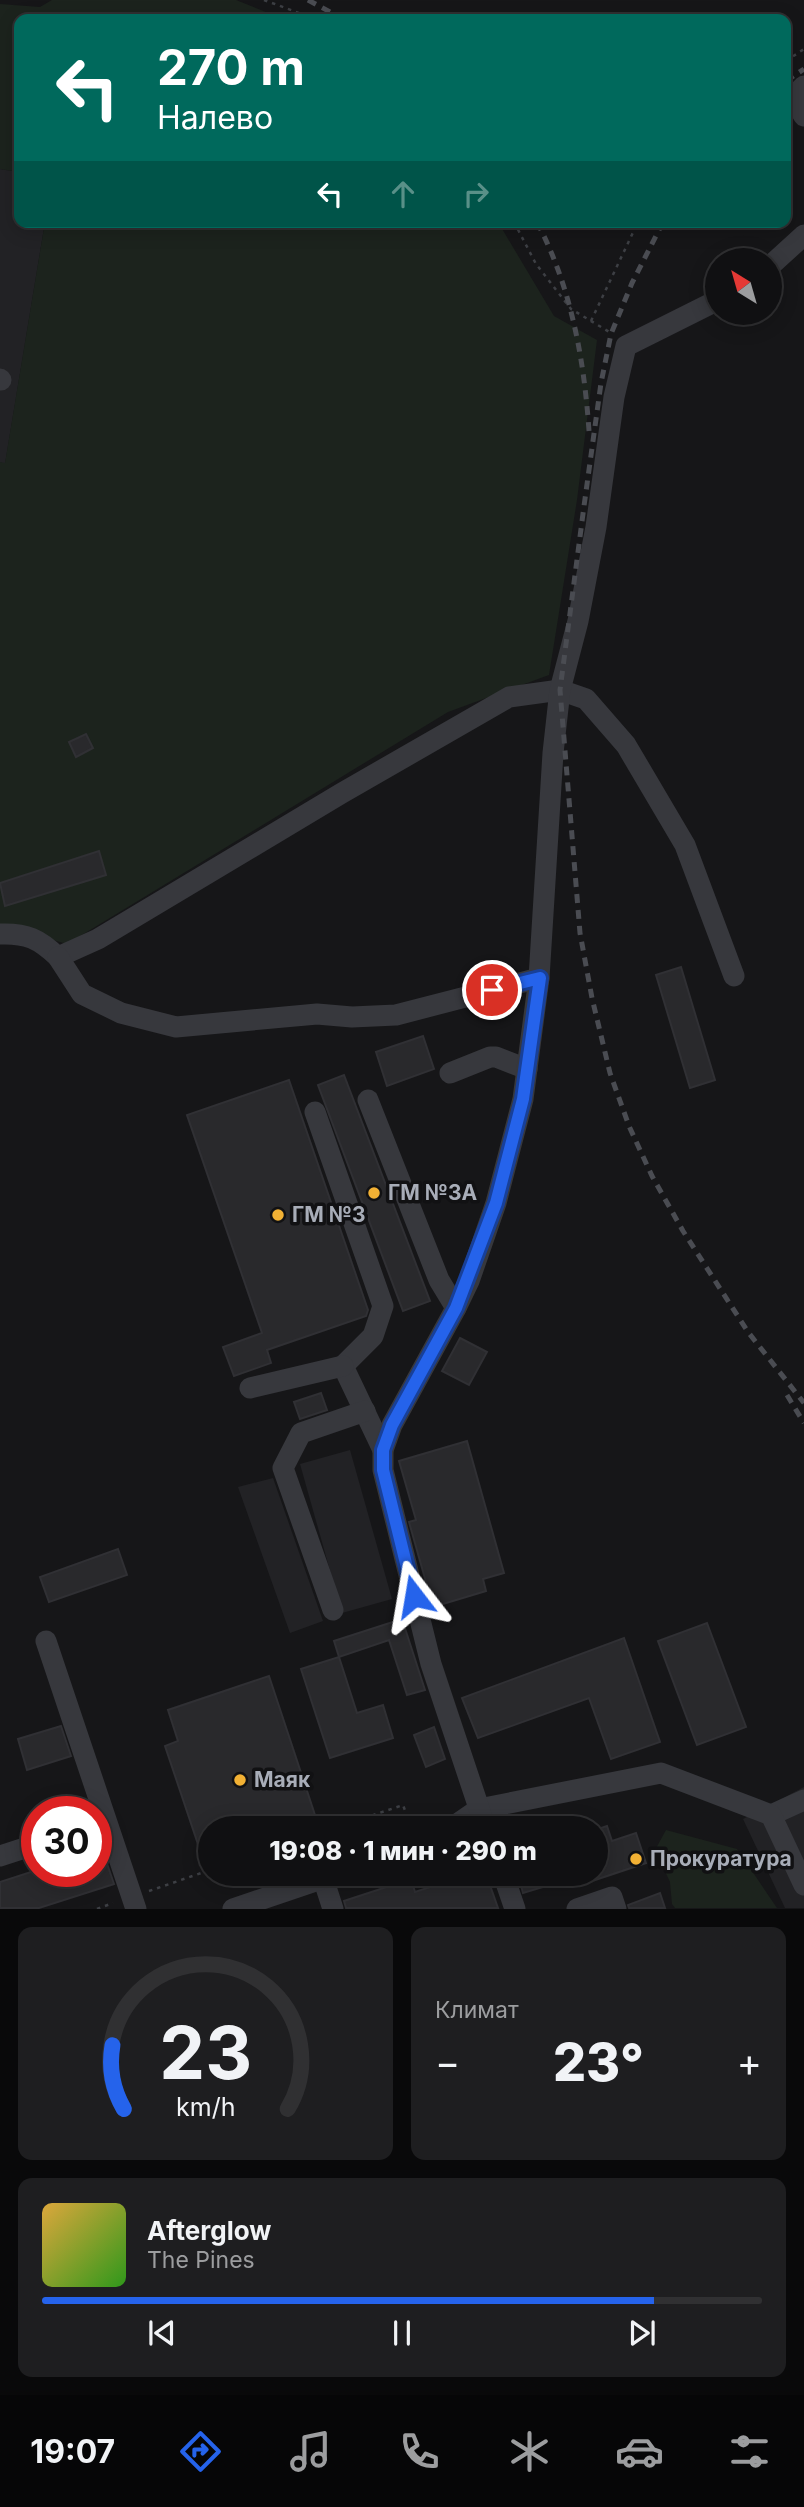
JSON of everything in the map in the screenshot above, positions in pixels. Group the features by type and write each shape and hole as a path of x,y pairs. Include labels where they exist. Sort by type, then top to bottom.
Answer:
{"street":[{"path":"804,86 799,91 797,105 804,116"},
{"path":"782,255 804,234"},
{"path":"482,1816 431,1664 383,1470 383,1450 392,1425 456,1308 496,1203 523,1099 540,978 553,753 561,690 578,621 596,527 614,397 626,346 705,306"},
{"path":"58,957 98,939 509,697 561,690 586,699 626,745 685,845 734,976"},
{"path":"0,934 13,933 39,939 58,957 82,994 121,1013 176,1027 317,1014 352,1017 396,1015 540,978"},
{"path":"450,1073 496,1057 527,1069"},
{"path":"368,1100 439,1280 456,1308"},
{"path":"250,1388 343,1366 373,1336 383,1306 315,1112"},
{"path":"343,1366 383,1450"},
{"path":"333,1610 283,1468 301,1433 365,1411"},
{"path":"46,1641 93,1796"},
{"path":"495,1816 661,1773 771,1815 804,1885"},
{"path":"771,1815 804,1800"},
{"path":"0,1856 21,1849"},
{"path":"112,1849 134,1903"},
{"path":"233,1909 301,1886"},
{"path":"331,1886 333,1909"},
{"path":"507,1886 515,1909"},
{"path":"577,1909 612,1897 616,1909"}],"path":[{"path":"264,0 302,14"},
{"path":"517,228 536,264 571,309 626,346"},
{"path":"591,321 635,228"},
{"path":"370,1816 403,1805 407,1816"},
{"path":"97,1909 134,1903 198,1875"}],"shaded area":[{"path":"52,0 236,0 271,14 14,14 14,171 0,169 0,4 40,7"},
{"path":"0,169 14,171 14,228 44,228 5,464 0,462"},
{"path":"44,228 502,228 554,316 597,340 577,500 549,675 448,712 67,944 0,925 0,462 5,463"},
{"path":"350,1450 392,1599 342,1613 300,1464"},
{"path":"273,1478 323,1621 290,1633 238,1487"},
{"path":"804,1787 804,1908 785,1908 743,1819"},
{"path":"666,1830 737,1849 777,1908 675,1908 672,1904 670,1882 655,1850"}],"building":[{"path":"86,734 93,748 76,757 69,742"},
{"path":"99,851 106,875 5,906 0,883"},
{"path":"681,967 715,1080 690,1088 656,975"},
{"path":"423,1036 434,1069 387,1086 376,1052"},
{"name":"ГМ №3А","path":"344,1075 430,1301 403,1311 318,1085"},
{"name":"ГМ №3","path":"289,1080 368,1310 366,1316 267,1350 271,1363 234,1376 223,1347 262,1333 187,1115"},
{"path":"460,1338 487,1352 469,1385 442,1371"},
{"path":"321,1393 327,1410 300,1419 294,1402"},
{"path":"467,1441 504,1573 483,1579 486,1591 433,1607 409,1522 416,1520 399,1461"},
{"path":"118,1549 127,1575 49,1602 40,1577"},
{"path":"402,1619 425,1690 407,1695 389,1640 339,1657 334,1641"},
{"path":"707,1623 746,1727 697,1745 658,1641"},
{"path":"624,1638 660,1742 611,1759 589,1698 478,1738 462,1698"},
{"path":"339,1657 357,1713 383,1705 393,1738 330,1758 301,1669"},
{"name":"Маяк","path":"269,1676 315,1815 198,1816 198,1844 165,1746 178,1741 168,1710"},
{"path":"61,1726 71,1756 27,1770 18,1739"},
{"path":"434,1727 445,1759 426,1767 414,1735"},
{"path":"608,1829 612,1841 636,1833 646,1863 608,1876"},
{"path":"21,1875 21,1887 105,1887 39,1908 0,1908 0,1882"},
{"path":"390,1886 413,1886 415,1892 433,1886 490,1886 498,1908 346,1908 344,1901"},
{"path":"521,1886 546,1886 523,1893"},
{"path":"660,1893 665,1908 629,1908 628,1905"}],"railway":[{"path":"308,0 334,14"},
{"path":"791,78 804,69"},
{"path":"540,228 559,272 574,324 584,377 589,431"},
{"path":"660,228 632,283 611,334 601,383 560,690 580,933 610,1073 629,1126 652,1176 683,1231 748,1332 804,1403"},
{"path":"787,1395 804,1423"}],"place":[{"name":"ГМ №3А","path":"374,1193"},
{"name":"ГМ №3","path":"278,1215"},
{"name":"Маяк","path":"240,1780"},
{"name":"Прокуратура","path":"636,1859"}],"route":[{"path":"414,1596 383,1470 383,1450 392,1425 469,1281 496,1203 523,1099 540,978 492,990"}]}
